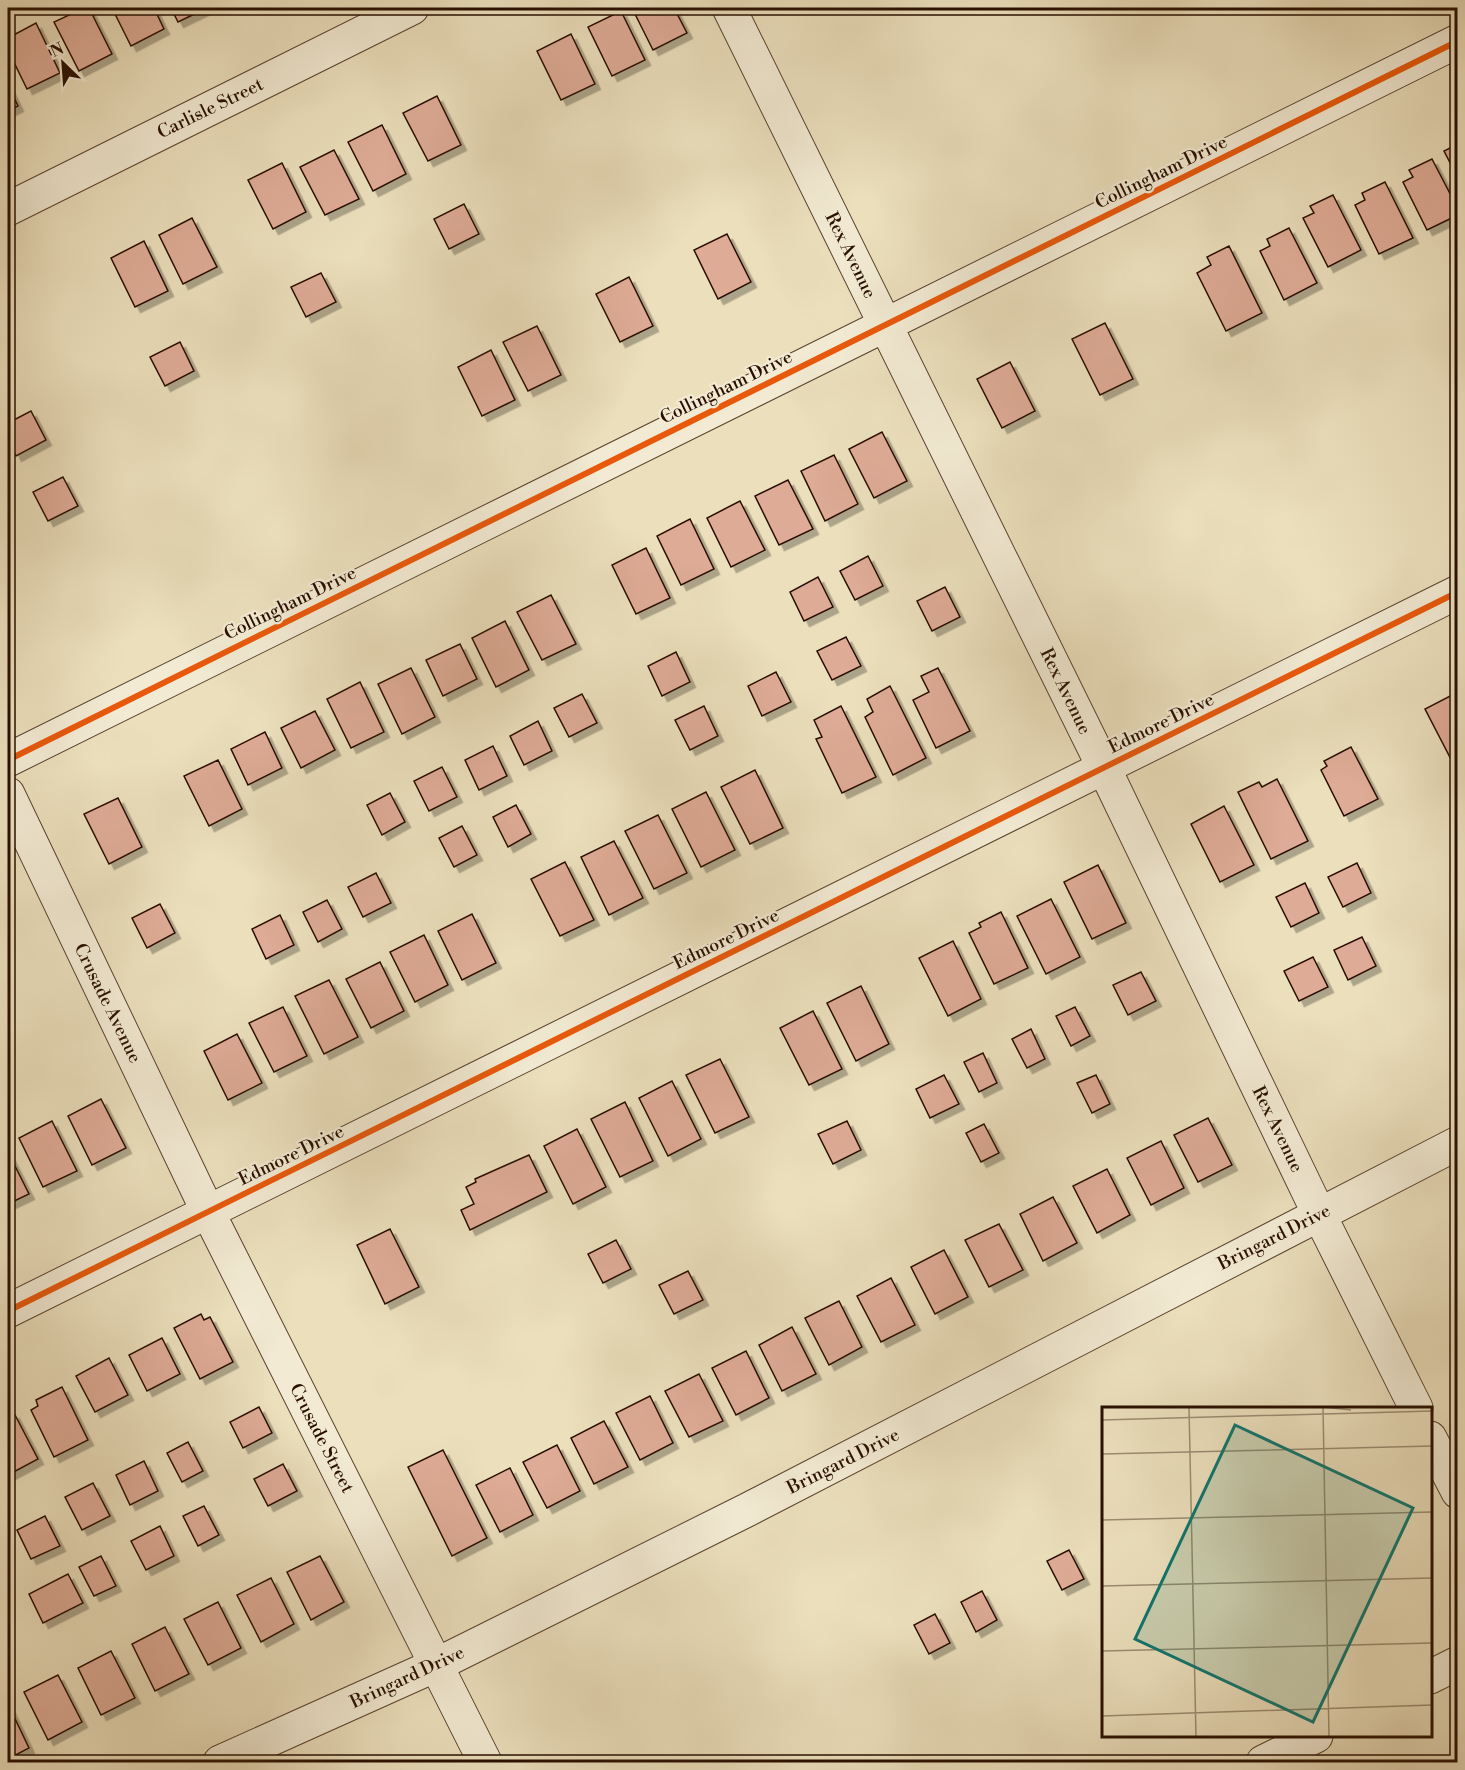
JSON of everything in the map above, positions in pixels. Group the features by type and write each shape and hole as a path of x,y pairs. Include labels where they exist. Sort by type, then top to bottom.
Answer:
{"street":[{"name":"Carlisle Street","path":"8,209 412,8"},
{"name":"Rex Avenue","path":"729,8 1104,768 1318,1214 1415,1407"},
{"name":"Collingham Drive","path":"8,760 1458,41"},
{"name":"Edmore Drive","path":"8,1311 1458,592"},
{"name":"Crusade Avenue","path":"8,794 208,1212"},
{"name":"Bringard Drive","path":"220,1762 436,1665 747,1510 1458,1143"},
{"name":"Crusade Street","path":"208,1212 436,1665"},
{"path":"1432,1440 1458,1492"},
{"path":"1432,1676 1458,1663"},
{"path":"436,1665 485,1762"},
{"path":"1263,1762 1314,1737"}],"building":[{"path":"84,8 89,8 112,54 79,71 54,22"},
{"path":"112,8 154,8 164,29 131,46"},
{"path":"171,8 207,8 178,22"},
{"path":"632,8 674,8 687,33 653,50"},
{"path":"621,11 645,60 612,76 588,27"},
{"path":"36,23 60,73 27,89 8,50 8,38"},
{"path":"571,34 595,84 561,100 537,51"},
{"path":"8,85 18,106 8,111"},
{"path":"437,96 461,145 428,161 403,113"},
{"path":"382,125 406,174 373,191 348,142"},
{"path":"1458,144 1458,178 1444,151"},
{"path":"334,150 359,199 325,215 300,167"},
{"path":"1432,159 1458,209 1458,215 1427,230 1403,182 1413,177 1409,170"},
{"path":"282,163 306,212 273,229 248,180"},
{"path":"1385,182 1413,238 1379,254 1355,205 1365,200 1362,193"},
{"path":"1333,195 1361,250 1328,267 1303,218 1314,213 1310,206"},
{"path":"464,204 479,234 449,249 434,219"},
{"path":"192,218 217,267 183,284 159,235"},
{"path":"1289,228 1317,283 1284,300 1260,251 1270,246 1267,239"},
{"path":"727,234 751,282 718,299 694,250"},
{"path":"144,241 168,291 135,307 111,258"},
{"path":"1229,246 1262,313 1226,331 1197,273 1211,265 1207,257"},
{"path":"321,273 336,302 306,317 291,287"},
{"path":"629,277 653,326 620,342 596,294"},
{"path":"1105,323 1133,379 1100,395 1072,339"},
{"path":"537,326 561,375 528,391 503,342"},
{"path":"180,342 194,371 165,386 150,357"},
{"path":"491,350 515,400 482,416 458,367"},
{"path":"1010,362 1035,411 1002,428 977,379"},
{"path":"31,411 46,440 16,456 8,438 8,423"},
{"path":"882,432 907,481 874,498 849,449"},
{"path":"834,455 858,504 825,521 801,471"},
{"path":"63,477 78,506 48,521 33,492"},
{"path":"788,480 813,529 779,545 755,496"},
{"path":"740,501 765,550 731,567 707,518"},
{"path":"690,519 714,569 681,585 657,536"},
{"path":"646,548 670,598 636,614 612,565"},
{"path":"868,556 883,586 855,600 840,571"},
{"path":"818,577 833,607 804,621 790,592"},
{"path":"945,587 960,617 932,631 917,601"},
{"path":"551,595 576,644 542,660 517,612"},
{"path":"505,621 529,670 496,687 472,638"},
{"path":"846,637 861,666 832,680 817,651"},
{"path":"460,644 477,679 443,696 426,660"},
{"path":"676,652 690,682 662,696 648,666"},
{"path":"411,668 435,717 402,734 378,684"},
{"path":"938,668 970,731 936,748 913,700 929,692 921,676"},
{"path":"776,672 791,702 762,716 748,686"},
{"path":"360,682 384,732 351,748 327,699"},
{"path":"890,686 926,758 893,775 865,717 873,712 867,699"},
{"path":"1458,692 1458,766 1455,767 1425,709"},
{"path":"582,694 597,723 569,737 554,708"},
{"path":"704,706 718,736 690,750 675,720"},
{"path":"841,706 876,777 842,793 816,739 822,737 814,720"},
{"path":"315,711 335,750 301,768 281,728"},
{"path":"538,721 552,751 524,765 510,736"},
{"path":"265,732 282,768 248,785 231,749"},
{"path":"493,746 507,776 479,790 465,760"},
{"path":"1351,747 1378,799 1344,816 1321,770 1327,766 1324,761"},
{"path":"218,760 242,809 209,826 184,776"},
{"path":"442,767 457,797 429,811 414,781"},
{"path":"755,770 783,828 750,844 721,787"},
{"path":"1277,779 1308,841 1271,859 1238,792 1259,782 1262,787"},
{"path":"706,792 735,850 701,867 672,809"},
{"path":"390,793 405,822 382,835 367,805"},
{"path":"118,798 142,847 109,864 84,814"},
{"path":"516,805 531,834 508,847 493,817"},
{"path":"1224,806 1254,865 1220,882 1191,824"},
{"path":"658,815 687,873 654,889 625,831"},
{"path":"462,826 477,855 454,867 439,838"},
{"path":"614,841 643,898 609,915 581,857"},
{"path":"565,862 594,920 560,936 531,879"},
{"path":"1357,863 1371,893 1343,907 1328,877"},
{"path":"1098,865 1126,923 1092,939 1064,882"},
{"path":"376,873 391,903 363,917 348,887"},
{"path":"1305,883 1319,913 1291,927 1276,897"},
{"path":"1051,899 1080,957 1046,974 1017,916"},
{"path":"327,900 342,929 318,942 303,912"},
{"path":"160,904 175,933 147,948 132,918"},
{"path":"1001,912 1028,968 994,984 969,933 981,927 979,923"},
{"path":"472,914 496,963 462,980 438,931"},
{"path":"280,915 294,945 266,959 252,929"},
{"path":"424,935 448,985 415,1002 390,952"},
{"path":"1362,937 1376,966 1348,980 1334,950"},
{"path":"953,941 981,999 948,1016 919,958"},
{"path":"1313,957 1328,987 1299,1001 1284,971"},
{"path":"380,962 404,1011 371,1028 346,979"},
{"path":"1141,972 1156,1001 1128,1015 1113,985"},
{"path":"329,980 358,1037 324,1054 295,996"},
{"path":"861,986 889,1044 856,1061 827,1003"},
{"path":"283,1007 307,1056 274,1072 249,1023"},
{"path":"1075,1007 1090,1036 1071,1046 1056,1016"},
{"path":"813,1011 842,1069 809,1085 780,1028"},
{"path":"1031,1029 1045,1059 1027,1068 1012,1039"},
{"path":"237,1034 262,1083 228,1100 204,1051"},
{"path":"983,1053 997,1083 979,1092 964,1062"},
{"path":"720,1059 749,1117 715,1133 686,1075"},
{"path":"944,1075 959,1104 930,1118 916,1089"},
{"path":"1096,1075 1110,1104 1092,1113 1077,1083"},
{"path":"672,1081 701,1139 668,1156 639,1098"},
{"path":"101,1099 126,1148 92,1165 68,1116"},
{"path":"625,1102 653,1161 620,1177 591,1119"},
{"path":"1208,1118 1232,1165 1198,1182 1174,1135"},
{"path":"52,1121 77,1171 43,1187 19,1138"},
{"path":"847,1121 861,1150 833,1164 818,1134"},
{"path":"984,1124 999,1153 981,1162 966,1133"},
{"path":"577,1129 606,1187 573,1204 544,1146"},
{"path":"1161,1141 1184,1188 1151,1205 1127,1158"},
{"path":"8,1152 29,1194 8,1204"},
{"path":"529,1155 547,1192 470,1230 461,1210 474,1204 466,1187 476,1182 475,1179"},
{"path":"1107,1169 1130,1215 1097,1233 1073,1186"},
{"path":"1053,1197 1077,1243 1043,1261 1020,1214"},
{"path":"999,1224 1023,1270 989,1287 965,1240"},
{"path":"390,1229 419,1287 385,1304 357,1245"},
{"path":"616,1240 631,1269 603,1283 588,1254"},
{"path":"944,1250 968,1297 935,1314 911,1267"},
{"path":"688,1271 703,1300 674,1314 659,1285"},
{"path":"891,1278 915,1325 881,1342 857,1296"},
{"path":"839,1301 862,1347 829,1365 805,1318"},
{"path":"201,1314 204,1320 210,1317 233,1362 200,1379 174,1328"},
{"path":"792,1327 816,1374 782,1391 759,1345"},
{"path":"162,1338 180,1374 147,1391 129,1355"},
{"path":"746,1351 769,1398 736,1415 712,1368"},
{"path":"109,1358 128,1395 95,1412 76,1376"},
{"path":"699,1374 723,1421 689,1437 665,1391"},
{"path":"62,1387 88,1440 54,1457 31,1410 38,1406 36,1400"},
{"path":"650,1396 673,1443 640,1460 616,1413"},
{"path":"259,1407 272,1433 243,1448 230,1422"},
{"path":"14,1413 38,1459 8,1475 8,1416"},
{"path":"604,1421 628,1467 594,1484 571,1438"},
{"path":"188,1442 203,1471 182,1482 167,1453"},
{"path":"557,1445 580,1491 547,1508 523,1462"},
{"path":"443,1450 487,1538 452,1556 408,1467"},
{"path":"144,1461 158,1491 130,1505 116,1475"},
{"path":"283,1464 297,1491 268,1506 254,1479"},
{"path":"510,1468 533,1515 500,1532 476,1485"},
{"path":"93,1483 110,1516 82,1530 65,1497"},
{"path":"204,1506 219,1535 198,1546 183,1516"},
{"path":"45,1516 60,1546 31,1559 17,1530"},
{"path":"160,1526 174,1556 146,1570 131,1541"},
{"path":"1069,1550 1084,1579 1062,1590 1047,1561"},
{"path":"101,1556 116,1586 94,1596 79,1567"},
{"path":"320,1556 344,1602 311,1620 287,1572"},
{"path":"68,1574 83,1603 43,1623 29,1594"},
{"path":"271,1578 294,1624 261,1642 237,1595"},
{"path":"982,1591 997,1620 976,1632 961,1602"},
{"path":"218,1602 241,1648 208,1665 184,1619"},
{"path":"935,1614 950,1643 929,1654 914,1625"},
{"path":"165,1627 189,1674 155,1691 132,1644"},
{"path":"111,1651 135,1698 101,1715 78,1668"},
{"path":"58,1675 82,1722 48,1740 24,1692"},
{"path":"8,1704 29,1748 8,1759"}],"cycle path":[{"path":"8,760 1458,41"},
{"path":"8,1311 1458,592"}]}
